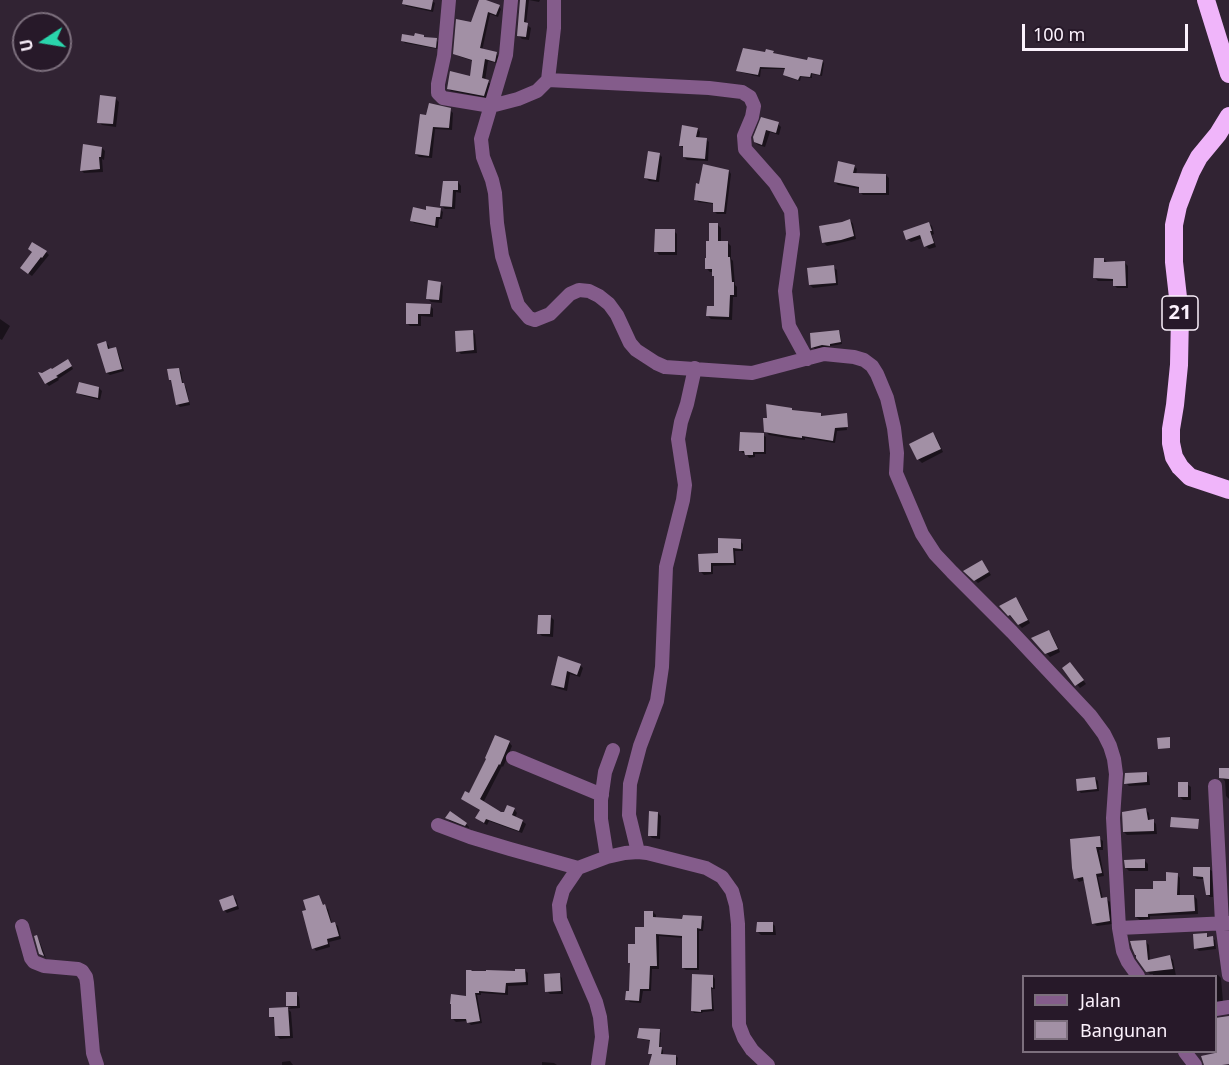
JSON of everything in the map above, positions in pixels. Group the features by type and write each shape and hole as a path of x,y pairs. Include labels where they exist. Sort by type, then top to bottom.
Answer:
{"highway":[{"path":"1206,0 1229,74"},
{"name":"21","path":"1229,116 1199,157 1191,172 1178,206 1174,225 1174,262 1180,315 1179,365 1171,443 1174,457 1190,477 1229,490"}],"street":[{"path":"449,0 438,93 443,98 491,106 537,92 548,80 554,28 554,0"},
{"path":"511,0 506,55 481,139 483,157 495,193 502,256 518,305 529,318 535,320 550,314 570,294 579,290 589,291 609,304 636,350 665,367 752,373 824,354 854,357 872,366 887,398 892,419 897,453 896,473 922,534 935,554 1090,715 1104,734 1114,759 1116,774 1113,818 1119,928 1123,951 1137,975"},
{"path":"548,80 709,88 742,92 750,97 754,106 744,136 745,149 775,183 791,211 793,234 785,291 789,326 807,358"},
{"path":"631,853 630,784 640,746 657,701 662,667 666,567 685,485 678,439 687,404 690,368"},
{"path":"609,856 600,819 605,772 613,750"},
{"path":"513,758 602,795"},
{"path":"1215,786 1229,975"},
{"path":"438,825 470,837 578,868"},
{"path":"598,1065 603,1037 600,1017 596,1002 560,919 559,905 563,890 578,868 609,856 647,853 706,868 722,877 732,891 738,924 739,1025 752,1050 768,1065"},
{"path":"1119,928 1226,923"},
{"path":"22,926 34,962 44,966 78,969 86,977 93,1053 97,1065"},
{"path":"1186,1053 1196,1065"}],"building":[{"path":"403,0 433,0 431,10 402,4"},
{"path":"479,0 500,5 496,15 488,12 480,48 497,52 495,62 485,59 482,78 489,80 484,96 447,89 450,71 470,76 472,60 453,54 456,19 471,22"},
{"path":"520,0 526,0 524,22 528,23 526,37 517,36"},
{"path":"415,33 424,35 424,37 437,38 436,48 401,41 402,34 414,36"},
{"path":"743,48 765,52 766,49 774,51 773,53 807,60 808,57 823,60 820,75 811,73 810,77 800,76 798,80 783,75 785,68 760,67 758,75 736,71"},
{"path":"100,95 116,97 113,124 97,123"},
{"path":"429,103 451,108 449,128 433,127 429,156 415,154 420,114 426,115"},
{"path":"761,117 779,122 776,133 766,130 762,145 754,142 753,137"},
{"path":"682,125 698,128 696,137 707,138 705,159 683,157 683,146 679,146"},
{"path":"83,144 102,147 101,157 99,157 100,169 80,171"},
{"path":"648,151 660,153 656,180 644,178"},
{"path":"838,161 855,165 853,173 886,174 886,193 859,193 859,187 834,182"},
{"path":"703,164 729,170 724,212 713,212 713,203 694,200 696,183 699,184"},
{"path":"443,181 458,181 458,190 453,190 452,207 440,206"},
{"path":"426,206 441,208 440,217 436,217 435,226 410,221 413,207 426,210"},
{"path":"850,219 854,236 822,243 819,226"},
{"path":"929,222 934,243 924,247 920,235 906,240 903,231"},
{"path":"709,223 718,223 718,241 728,241 728,257 730,257 732,282 734,282 734,295 730,295 729,317 706,316 707,306 714,306 714,276 712,276 712,269 705,269"},
{"path":"655,229 675,229 675,252 654,252"},
{"path":"32,242 47,251 28,274 20,268 32,252 28,249"},
{"path":"1094,258 1104,258 1104,262 1125,261 1126,286 1113,286 1113,279 1093,278"},
{"path":"834,265 836,283 809,285 807,268"},
{"path":"428,280 441,282 439,300 426,299"},
{"path":"406,303 431,304 430,314 418,314 418,324 406,324"},
{"path":"473,330 474,350 456,352 455,331"},
{"path":"839,330 841,342 811,348 810,333"},
{"path":"106,341 108,349 116,347 122,369 106,373 97,344"},
{"path":"68,359 72,366 45,384 38,372 42,373 52,369"},
{"path":"179,368 189,402 176,405 167,369"},
{"path":"79,382 99,387 98,398 76,393"},
{"path":"766,404 821,413 821,416 847,413 848,427 835,428 833,441 764,432 763,418 767,418"},
{"path":"740,432 764,433 764,452 745,455 744,451 739,451"},
{"path":"933,432 941,449 917,460 909,444"},
{"path":"718,538 741,539 741,549 733,548 734,563 711,563 711,572 699,572 698,554 718,553"},
{"path":"982,560 989,572 974,581 963,571"},
{"path":"1016,597 1028,620 1018,625 999,606"},
{"path":"538,615 551,615 550,634 537,634"},
{"path":"1049,630 1058,649 1045,654 1031,638"},
{"path":"558,656 581,664 577,675 567,671 564,688 551,685"},
{"path":"1070,662 1084,680 1075,686 1062,668"},
{"path":"495,735 510,741 500,765 480,799 501,812 504,812 507,805 515,808 512,815 523,820 519,831 486,819 484,823 475,818 480,810 461,799 465,791 469,793"},
{"path":"1170,737 1170,748 1158,749 1157,738"},
{"path":"1219,768 1229,768 1229,779 1219,778"},
{"path":"1147,772 1147,782 1124,784 1125,773"},
{"path":"1095,777 1097,789 1077,791 1076,779"},
{"path":"1178,782 1188,782 1188,797 1178,797"},
{"path":"1146,808 1148,820 1154,819 1154,831 1123,832 1122,812"},
{"path":"450,811 467,823 465,826 445,818"},
{"path":"649,811 658,812 657,836 648,836"},
{"path":"1171,817 1199,819 1198,829 1170,827"},
{"path":"1100,836 1101,847 1096,847 1102,873 1096,874 1101,898 1107,897 1110,921 1092,924 1083,877 1074,879 1070,839"},
{"path":"1145,859 1145,868 1125,868 1124,860"},
{"path":"1193,867 1210,867 1210,895 1206,895 1203,877 1193,876"},
{"path":"1166,872 1178,873 1177,895 1194,895 1195,911 1135,917 1135,889 1153,889 1153,881 1166,881"},
{"path":"233,895 237,906 223,911 219,900"},
{"path":"319,895 323,905 325,904 331,923 335,922 339,936 327,939 328,944 312,949 302,911 306,910 303,900"},
{"path":"644,911 653,911 653,917 682,919 683,915 702,916 701,929 697,928 697,968 682,968 682,936 656,934 657,966 650,966 649,989 640,989 639,1001 625,1000 626,991 629,991 628,944 635,944 635,927 644,927"},
{"path":"757,922 773,922 773,932 756,932"},
{"path":"1207,933 1207,937 1213,936 1214,946 1194,949 1193,934"},
{"path":"37,935 44,956 39,954 34,936"},
{"path":"1146,940 1148,960 1170,955 1173,969 1146,972 1136,958 1130,941"},
{"path":"515,969 525,969 526,982 506,983 505,993 479,991 475,993 480,1021 467,1023 466,1019 451,1019 451,994 466,996 466,970 515,971"},
{"path":"560,973 561,991 545,992 544,974"},
{"path":"692,974 713,975 712,1009 701,1010 701,1012 691,1011"},
{"path":"286,992 297,992 297,1006 286,1006"},
{"path":"288,1007 290,1036 275,1036 274,1017 269,1017 269,1008"},
{"path":"1229,1016 1229,1064 1204,1065 1201,1056 1217,1053 1217,1018"},
{"path":"639,1028 660,1029 661,1054 676,1055 676,1065 649,1065 652,1054 648,1054 650,1040 637,1038"}]}
